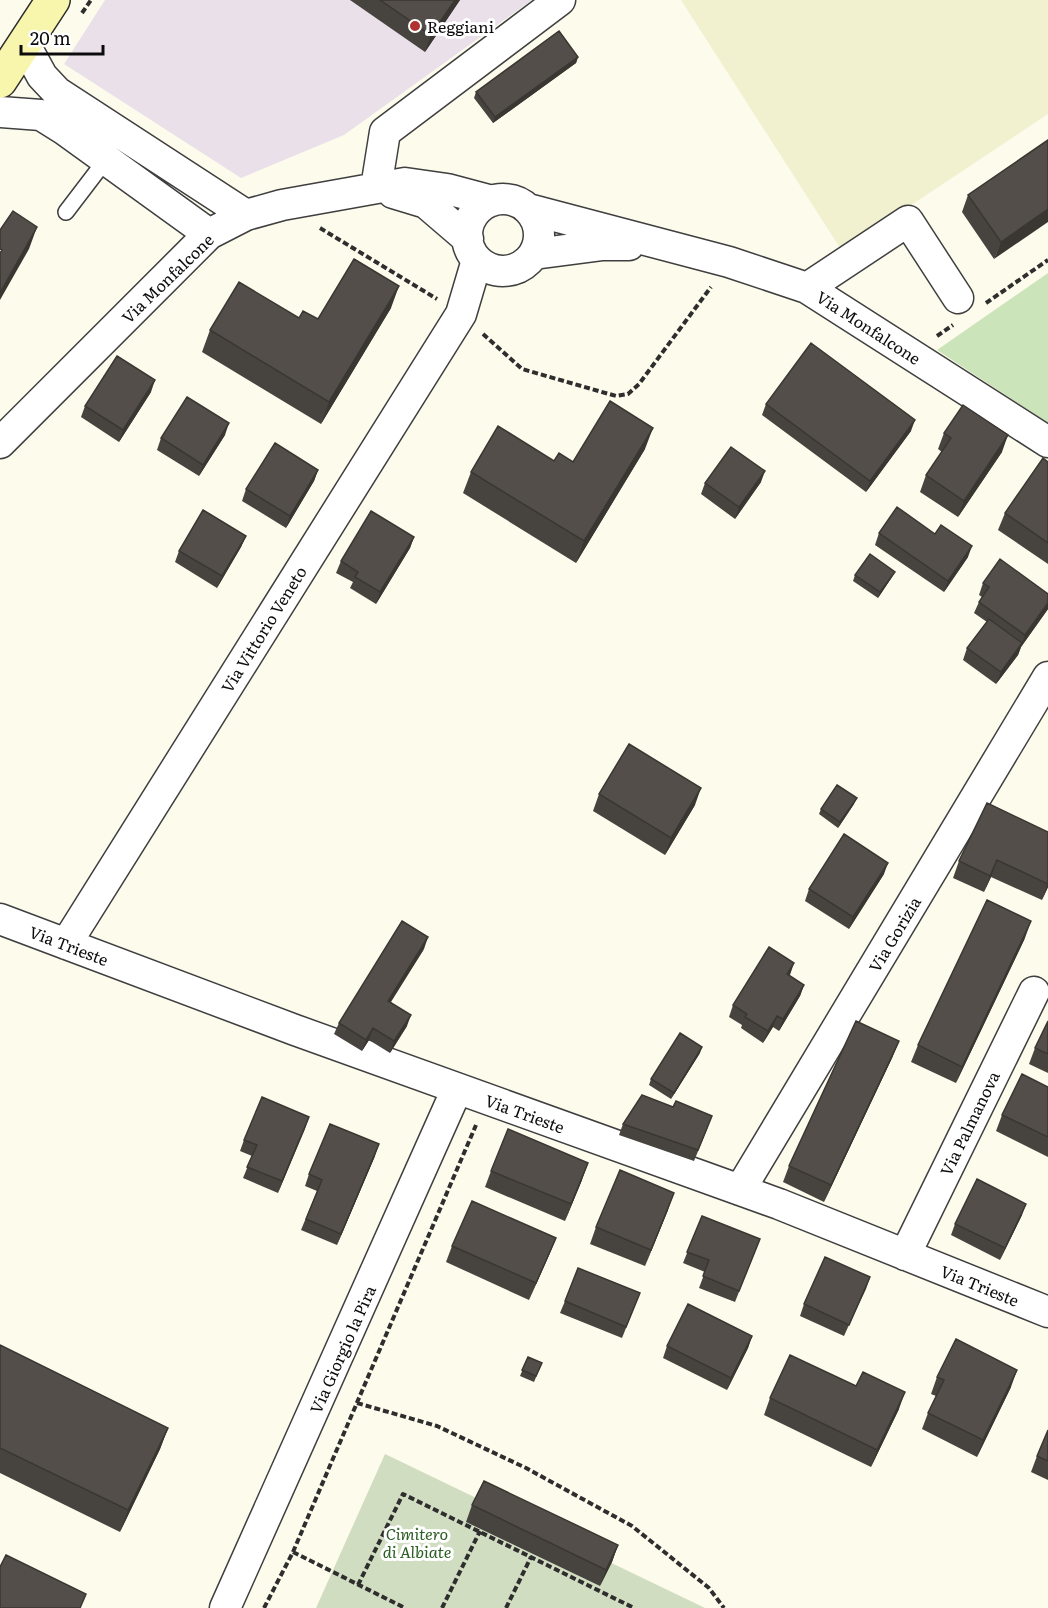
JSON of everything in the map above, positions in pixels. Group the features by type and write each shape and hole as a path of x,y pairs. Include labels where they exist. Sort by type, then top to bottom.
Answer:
{"main road":[{"path":"0,81 52,0"}],"street":[{"path":"376,188 385,132 560,0"},
{"path":"24,43 42,76 57,92 246,215"},
{"path":"0,112 41,115 209,234"},
{"name":"Via Monfalcone","path":"0,443 209,234 246,215 282,205 405,183 447,189 492,201"},
{"name":"Via Monfalcone","path":"376,188 426,203 472,249"},
{"path":"512,200 528,209 535,218 539,230 538,243 529,260 510,271 487,267 472,249 468,228 472,217 481,207 492,201 512,200"},
{"name":"Via Monfalcone","path":"528,209 729,262 807,288 1048,442"},
{"path":"807,288 908,221 958,298"},
{"name":"Via Monfalcone","path":"529,260 603,244 674,247"},
{"name":"Via Vittorio Veneto","path":"460,314 472,249"},
{"name":"Via Vittorio Veneto","path":"66,944 460,314 529,260"},
{"name":"Via Gorizia","path":"740,1190 1048,677"},
{"name":"Via Trieste","path":"0,920 487,1100 740,1190 1048,1312"},
{"name":"Via Palmanova","path":"905,1255 1034,992"},
{"name":"Via Giorgio la Pira","path":"225,1608 457,1089"}],"lane":[{"path":"66,212 124,135"}],"path":[{"path":"282,205 460,314 522,369 616,396 628,394 639,384 729,262"},
{"path":"264,1608 293,1552 487,1100"},
{"path":"357,1403 437,1426 526,1468 632,1526 710,1588 724,1608"},
{"path":"358,1585 403,1494 634,1608"},
{"path":"442,1608 480,1531"},
{"path":"293,1552 405,1608"},
{"path":"506,1608 531,1557"}],"shaded area":[{"path":"105,0 532,0 344,135 241,178 64,64"}],"green space":[{"path":"681,0 1048,0 1048,114 842,251"},
{"path":"1048,273 1048,423 937,350"},
{"name":"Cimitero di Albiate","path":"385,1454 705,1608 316,1608"}],"building":[{"path":"380,0 455,0 431,35"},
{"path":"559,31 578,57 495,117 476,92"},
{"path":"1048,140 1048,209 1001,242 968,195"},
{"path":"13,211 37,227 0,293 0,253 2,250 0,249 0,230"},
{"path":"354,259 399,286 329,402 210,330 239,282 299,318 303,311 318,319"},
{"path":"811,343 915,420 870,481 766,404"},
{"path":"117,356 155,380 123,430 85,406"},
{"path":"187,397 229,423 203,465 161,438"},
{"path":"610,401 653,428 584,541 471,472 498,426 554,461 559,453 573,462"},
{"path":"963,405 1008,435 964,501 926,475 951,438 944,433"},
{"path":"275,443 318,470 290,516 246,489"},
{"path":"731,447 765,471 739,507 705,483"},
{"path":"1043,458 1048,462 1048,543 1005,513"},
{"path":"897,507 935,534 941,525 972,546 948,581 879,533"},
{"path":"203,510 246,536 222,576 179,551"},
{"path":"371,511 414,537 380,592 355,577 358,572 341,561"},
{"path":"870,554 895,572 880,592 855,575"},
{"path":"1000,559 1048,594 1048,603 1025,635 979,602 989,587 983,583"},
{"path":"989,619 1022,643 1001,672 967,648"},
{"path":"629,744 701,788 671,838 599,794"},
{"path":"837,785 857,798 840,822 821,809"},
{"path":"987,803 1048,832 1048,884 997,860 990,876 959,861"},
{"path":"844,834 888,863 853,917 809,889"},
{"path":"987,900 1031,921 962,1067 918,1045"},
{"path":"402,921 428,937 388,1001 411,1015 394,1041 373,1028 366,1040 339,1023"},
{"path":"769,947 794,963 787,974 804,985 783,1019 777,1016 768,1031 745,1017 747,1014 733,1005"},
{"path":"856,1021 899,1041 831,1185 789,1166"},
{"path":"1048,1021 1048,1054 1035,1048"},
{"path":"680,1033 702,1047 674,1093 651,1079"},
{"path":"1022,1074 1048,1087 1048,1137 1002,1115"},
{"path":"642,1095 673,1107 676,1101 712,1116 698,1150 623,1124"},
{"path":"262,1097 309,1117 282,1181 247,1167 257,1145 244,1140"},
{"path":"330,1124 379,1144 341,1234 306,1219 322,1180 309,1174"},
{"path":"508,1129 588,1163 571,1204 491,1171"},
{"path":"620,1170 674,1193 651,1250 596,1227"},
{"path":"977,1179 1026,1204 1005,1248 955,1224"},
{"path":"472,1201 556,1238 536,1283 452,1246"},
{"path":"702,1216 760,1239 739,1291 703,1276 709,1260 687,1252"},
{"path":"825,1257 870,1277 849,1325 804,1304"},
{"path":"578,1268 640,1293 626,1327 565,1301"},
{"path":"688,1304 752,1336 731,1378 667,1346"},
{"path":"956,1339 1017,1370 983,1440 928,1413 944,1380 937,1377"},
{"path":"0,1345 168,1428 128,1510 0,1448"},
{"path":"790,1355 856,1386 863,1372 905,1392 877,1450 770,1398"},
{"path":"528,1357 542,1363 536,1376 522,1370"},
{"path":"1048,1430 1048,1461 1037,1456"},
{"path":"484,1481 618,1545 606,1570 472,1505"},
{"path":"6,1555 86,1594 80,1608 0,1608 0,1567"}],"place":[{"name":"Reggiani","path":"415,26"}]}
